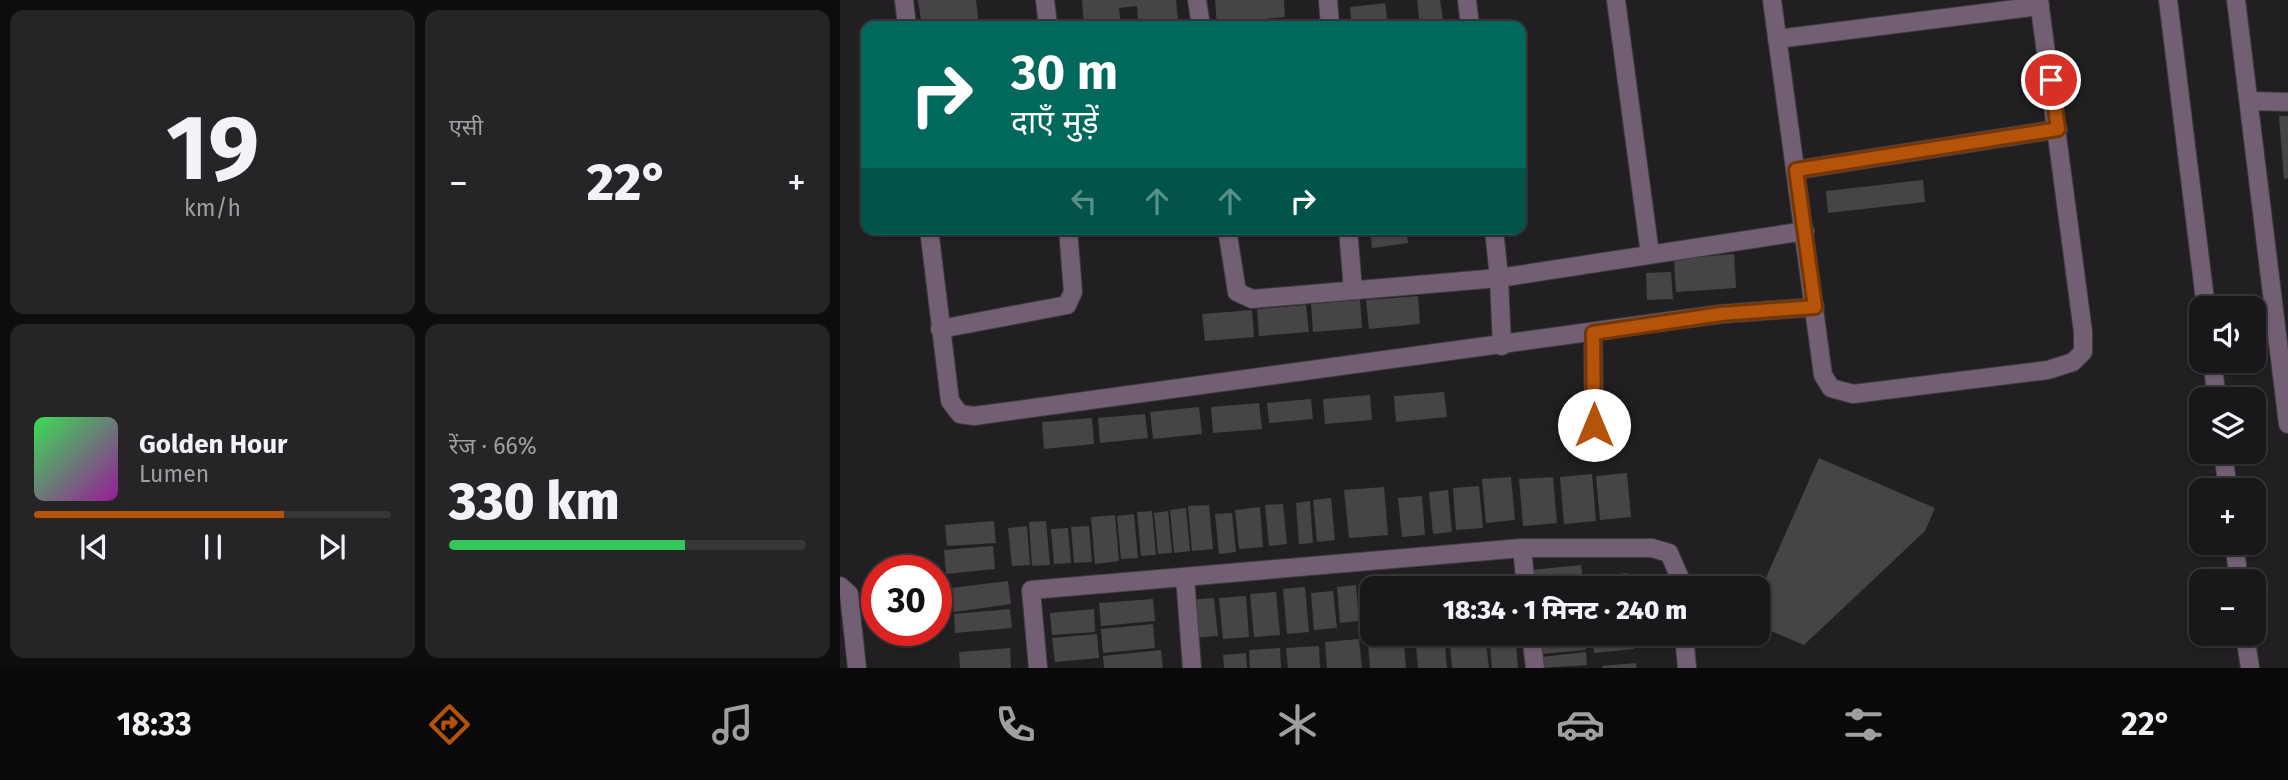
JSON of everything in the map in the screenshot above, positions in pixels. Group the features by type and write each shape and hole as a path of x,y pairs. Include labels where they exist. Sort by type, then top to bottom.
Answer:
{"street":[{"path":"904,0 906,21"},
{"path":"1045,0 1047,21"},
{"path":"1197,0 1200,21"},
{"path":"1328,0 1330,21"},
{"path":"1467,0 1469,21"},
{"path":"1616,0 1650,254"},
{"path":"1772,0 1777,39 1805,231 1823,375 1831,388 1853,394 2048,370 2073,362 2083,352 2083,332 2040,3 1777,39"},
{"path":"2168,0 2205,296"},
{"path":"2236,0 2288,424"},
{"path":"2250,101 2288,102"},
{"path":"1796,170 2058,129"},
{"path":"1228,235 1237,292 1252,299 1499,278 1805,231"},
{"path":"930,235 950,401 960,414 974,416 1721,314 1815,307"},
{"path":"940,328 1067,305 1073,292 1068,235"},
{"path":"1348,235 1353,290"},
{"path":"1495,235 1502,346"},
{"path":"1593,333 1594,425"},
{"path":"1522,548 1525,576"},
{"path":"1038,668 1031,590 1522,548 1652,548 1670,553 1677,576"},
{"path":"1185,577 1192,668"},
{"path":"840,586 849,594 858,668"},
{"path":"1532,646 1535,668"},
{"path":"1685,646 1687,668"},
{"path":"2247,646 2250,668"}],"building":[{"path":"918,0 976,0 978,21 921,21"},
{"path":"1082,0 1176,0 1178,20 1138,21 1137,6 1119,8 1120,21 1084,21"},
{"path":"1215,0 1284,0 1285,17 1217,21"},
{"path":"1417,0 1440,0 1443,21 1419,21"},
{"path":"1385,3 1387,21 1351,21 1350,7"},
{"path":"2279,116 2288,116 2288,178 2284,179"},
{"path":"1923,180 1925,202 1828,213 1826,191"},
{"path":"1371,235 1407,235 1408,243 1372,248"},
{"path":"1734,254 1736,288 1676,292 1674,259"},
{"path":"1671,272 1673,299 1647,300 1646,273"},
{"path":"1418,296 1420,324 1369,329 1366,300"},
{"path":"1360,300 1362,328 1313,332 1311,304"},
{"path":"1306,305 1309,332 1259,336 1257,309"},
{"path":"1252,310 1254,337 1205,341 1202,314"},
{"path":"1444,392 1447,417 1396,422 1394,396"},
{"path":"1370,395 1372,420 1325,424 1323,399"},
{"path":"1311,399 1313,419 1269,423 1267,403"},
{"path":"1259,403 1262,429 1213,433 1211,407"},
{"path":"1199,407 1202,434 1153,439 1150,412"},
{"path":"1145,414 1148,438 1100,443 1098,418"},
{"path":"1092,418 1094,444 1044,449 1042,422"},
{"path":"1819,458 1935,508 1925,531 1804,645 1770,631 1770,576 1767,576"},
{"path":"1627,473 1631,517 1600,520 1596,476"},
{"path":"1592,474 1596,521 1564,524 1560,477"},
{"path":"1511,477 1515,520 1486,523 1482,479"},
{"path":"1553,477 1557,523 1523,526 1519,479"},
{"path":"1479,486 1483,528 1456,530 1453,488"},
{"path":"1384,487 1388,535 1349,538 1344,490"},
{"path":"1448,490 1452,532 1433,534 1429,492"},
{"path":"1422,496 1425,535 1402,537 1398,498"},
{"path":"1331,498 1335,540 1317,542 1313,500"},
{"path":"1310,501 1313,543 1299,544 1296,503"},
{"path":"1283,504 1287,544 1269,546 1265,505"},
{"path":"1209,505 1213,549 1192,551 1188,506"},
{"path":"1260,507 1263,547 1239,549 1235,510"},
{"path":"1186,508 1190,551 1174,553 1170,510"},
{"path":"1152,511 1156,555 1141,556 1137,512"},
{"path":"1168,511 1172,553 1158,554 1154,513"},
{"path":"1232,513 1236,552 1219,554 1215,514"},
{"path":"1134,514 1138,558 1121,559 1117,516"},
{"path":"1115,515 1119,561 1095,564 1091,517"},
{"path":"994,521 996,543 947,546 945,525"},
{"path":"1046,521 1050,565 1032,566 1029,522"},
{"path":"1027,526 1030,565 1012,566 1008,528"},
{"path":"1089,526 1092,562 1074,563 1071,527"},
{"path":"1068,528 1071,563 1054,564 1051,529"},
{"path":"993,546 995,569 952,573 952,555 944,555 944,550"},
{"path":"1581,565 1582,576 1532,576 1531,570"},
{"path":"1627,573 1627,576 1601,576"},
{"path":"1008,581 1011,604 954,612 952,588"},
{"path":"1356,585 1359,621 1340,623 1337,587"},
{"path":"1305,587 1309,632 1287,634 1283,589"},
{"path":"1333,591 1337,628 1314,630 1311,593"},
{"path":"1276,592 1280,635 1254,637 1250,594"},
{"path":"1246,596 1249,637 1223,639 1219,598"},
{"path":"1214,598 1218,636 1190,638 1187,600"},
{"path":"1153,599 1155,621 1101,626 1099,603"},
{"path":"1010,609 1012,628 955,633 954,614"},
{"path":"1094,609 1095,632 1052,635 1050,613"},
{"path":"1153,624 1155,648 1103,653 1101,629"},
{"path":"1097,634 1099,658 1055,662 1052,638"},
{"path":"1359,639 1362,668 1327,668 1325,642"},
{"path":"1319,646 1320,668 1288,668 1286,648"},
{"path":"1368,646 1404,646 1406,668 1370,668"},
{"path":"1416,646 1445,646 1447,668 1418,668"},
{"path":"1450,646 1486,646 1489,668 1452,668"},
{"path":"1490,646 1516,646 1518,668 1492,668"},
{"path":"1540,646 1585,646 1586,650 1541,654"},
{"path":"1593,646 1634,646 1634,649 1594,653"},
{"path":"1010,648 1011,668 960,668 959,652"},
{"path":"1280,648 1281,668 1250,668 1249,650"},
{"path":"1161,650 1163,668 1104,668 1103,656"},
{"path":"1586,652 1587,665 1542,668 1541,657"},
{"path":"1246,653 1247,668 1224,668 1223,655"},
{"path":"1636,663 1637,668 1602,668 1602,666"}],"route":[{"path":"1594,425 1593,333 1721,314 1815,307 1796,170 2058,129 2051,80"}]}
